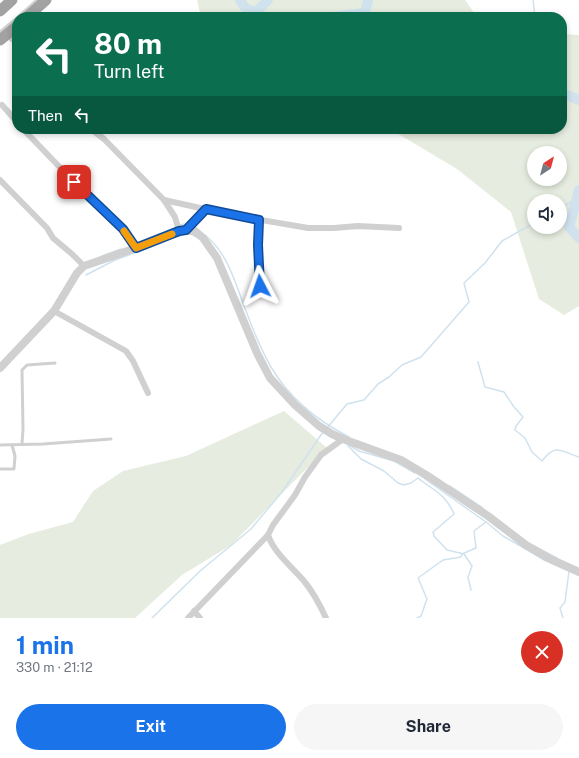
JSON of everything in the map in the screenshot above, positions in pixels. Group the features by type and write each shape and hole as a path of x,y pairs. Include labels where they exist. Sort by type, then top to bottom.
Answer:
{"highway":[{"path":"1,13 12,0"},
{"path":"33,12 46,0"},
{"path":"2,36 12,29"}],"street":[{"path":"2,36 12,41"},
{"path":"2,105 12,116"},
{"path":"28,134 74,182 123,229 136,248"},
{"path":"98,134 164,200 183,230"},
{"path":"0,180 47,228 53,238 84,266"},
{"path":"164,200 259,220 315,228 358,226 399,228"},
{"path":"0,368 54,311 77,273 84,266 183,230 206,209"},
{"path":"259,220 259,290"},
{"path":"183,230 195,231 200,234 210,246 217,258 257,353 270,378 319,426 343,439 401,460 431,478 526,545 550,559 579,572"},
{"path":"54,311 126,351 133,361 148,394"},
{"path":"188,618 194,610 268,535 321,455 343,439"},
{"path":"268,535 271,544 319,603 326,618"},
{"path":"194,610 200,618"}],"lane":[{"path":"1,13 18,0"},
{"path":"24,12 37,0"},
{"path":"2,36 12,25"},
{"path":"22,444 22,370 27,365 55,363"},
{"path":"0,445 43,444 111,439"},
{"path":"0,469 14,469 16,456 12,445"}],"shaded area":[{"path":"197,0 465,0 473,12 200,12"},
{"path":"567,34 579,35 579,306 564,315 539,299 511,212 457,169 398,134 567,134"},
{"path":"284,411 327,448 231,545 182,575 135,618 0,618 0,545 29,534 73,522 93,491 123,471 186,456"}],"waterway":[{"path":"240,0 243,5 251,11 257,11 268,0"},
{"path":"365,12 368,0"},
{"path":"533,0 534,12"},
{"path":"567,95 579,100"},
{"path":"579,190 569,227 579,238"},
{"path":"567,204 576,199"},
{"path":"180,225 184,224"},
{"path":"327,428 347,404 364,400 378,384 389,377 402,365 421,357 469,302 464,283 485,263 502,241 527,227"},
{"path":"191,234 198,238"},
{"path":"175,237 183,235"},
{"path":"205,235 213,242 225,260 235,280 257,340 278,378 286,389 305,408 326,424 349,437"},
{"path":"102,256 121,249"},
{"path":"86,275 115,260 137,252"},
{"path":"478,362 485,387 504,392 523,417 516,426 515,430 525,438 532,452 542,461 547,455 556,450 579,457"},
{"path":"152,618 200,571 251,529 282,492 323,432"},
{"path":"347,444 359,451 394,461 415,473"},
{"path":"348,446 361,459 384,471 398,483 404,485 411,483 418,478 439,493 447,501 454,514 433,532 434,536 447,550 464,554 472,566 468,577 471,590"},
{"path":"425,479 486,522 503,536 546,561"},
{"path":"450,486 483,508"},
{"path":"417,618 421,616 427,599 418,578 443,560 461,557 462,554 476,548 474,531 486,522"},
{"path":"534,546 557,558"},
{"path":"563,618 560,608 565,602 569,571"}],"slow traffic":[{"path":"124,231 136,248 172,234"}],"route":[{"path":"74,182 123,229 136,248 179,231 186,230 206,209 259,220 258,245 260,286"}]}
